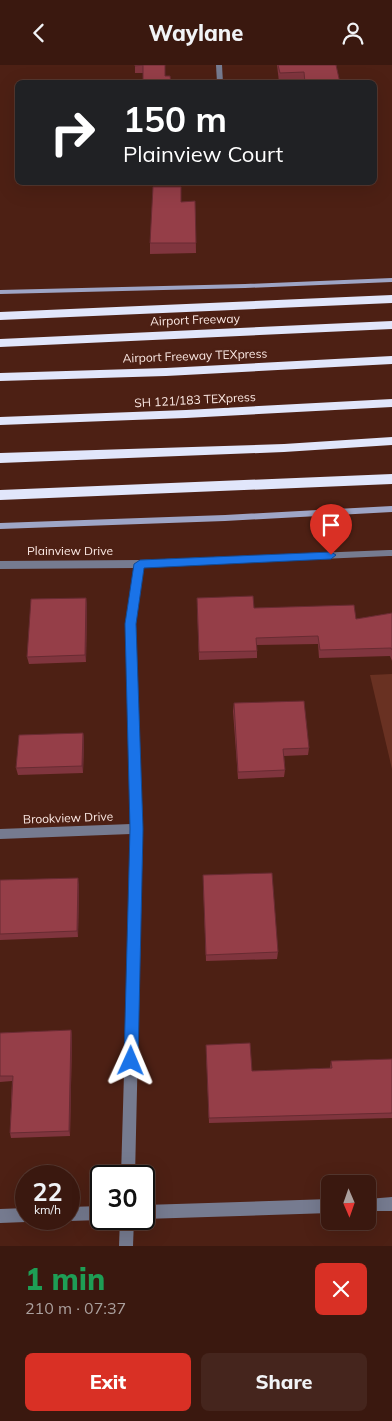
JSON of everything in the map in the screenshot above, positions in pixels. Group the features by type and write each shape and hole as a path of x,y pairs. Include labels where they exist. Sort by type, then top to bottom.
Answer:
{"highway":[{"path":"0,316 392,299"},
{"name":"Airport Freeway","path":"0,343 392,325"},
{"name":"Airport Freeway TEXpress","path":"0,377 166,372 392,360"},
{"name":"SH 121/183 TEXpress","path":"0,421 186,414 392,403"},
{"path":"0,458 284,448 392,441"},
{"path":"0,495 392,479"}],"main road":[{"path":"0,291 245,287 392,280"},
{"path":"0,527 392,509"}],"street":[{"path":"219,65 220,80"},
{"name":"Plainview Drive","path":"0,565 140,564 389,553"},
{"path":"128,1165 137,829 130,624 140,564"},
{"name":"Brookview Drive","path":"0,834 137,829"},
{"path":"376,1205 392,1205"},
{"path":"155,1212 321,1206"},
{"path":"0,1216 15,1215"},
{"path":"126,1246 127,1230"}],"shaded area":[{"path":"392,674 392,769 370,675"}],"building":[{"path":"143,65 165,65 165,76 170,76 171,80 143,80"},
{"path":"278,65 336,65 339,80 305,80 304,72 280,73"},
{"path":"153,187 181,187 181,202 195,201 196,243 150,243"},
{"path":"253,596 254,608 354,605 356,619 392,613 392,650 391,648 320,650 318,636 256,638 257,651 199,652 197,598"},
{"path":"86,598 85,655 27,657 31,599"},
{"path":"304,701 309,748 283,749 285,770 238,772 234,703"},
{"path":"83,733 82,766 16,768 19,735"},
{"path":"272,873 278,952 206,955 203,875"},
{"path":"78,878 77,931 0,934 0,880"},
{"path":"71,1030 69,1131 10,1133 13,1076 0,1076 0,1033"},
{"path":"250,1043 252,1071 332,1068 331,1061 392,1059 392,1113 209,1118 206,1045"}],"route":[{"path":"131,1061 137,829 130,624 140,564 331,555"}]}
